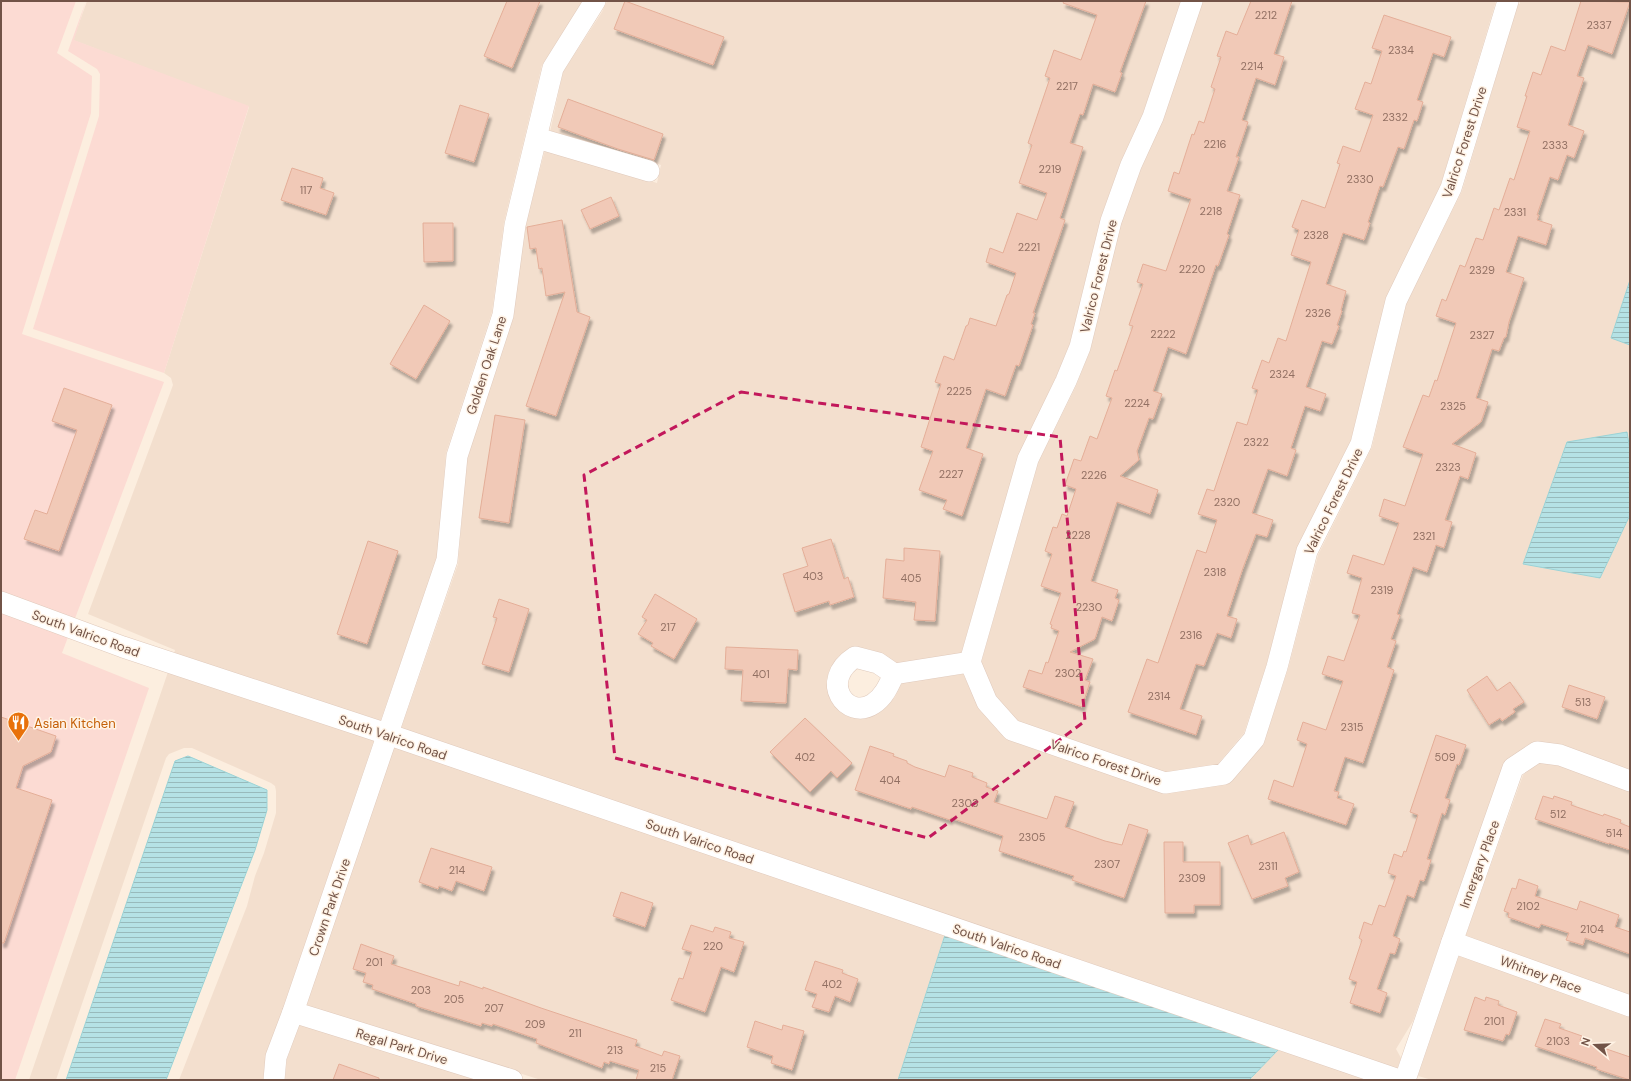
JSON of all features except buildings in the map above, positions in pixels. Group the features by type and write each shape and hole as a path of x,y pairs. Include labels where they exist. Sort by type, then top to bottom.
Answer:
{"street":[{"name":"Golden Oak Lane","path":"387,734 447,560 457,456 502,315 515,225 553,68 595,1"},
{"name":"Valrico Forest Drive","path":"1192,1 1153,117 1130,165 1111,221 1080,347 1066,381 1028,459 970,662 986,702 1012,730 1166,783 1224,774 1254,739 1277,667 1307,551 1361,444 1396,301 1451,188 1508,1"},
{"path":"537,138 649,171"},
{"name":"South Valrico Road","path":"1,602 123,647 387,734 1399,1080"},
{"path":"894,674 970,662"},
{"name":"Crown Park Drive","path":"274,1080 276,1057 293,1012 387,734"},
{"name":"Innergary Place","path":"1405,1080 1514,768 1537,752 1560,755 1630,781"},
{"name":"Whitney Place","path":"1452,942 1630,1006"},
{"name":"Regal Park Drive","path":"293,1012 503,1079"}],"highlighted area":[{"path":"741,392 1060,437 1085,721 928,838 615,758 584,475"}],"shaded area":[{"path":"1,1 76,1 57,53 92,76 91,113 22,334 164,382 62,653 149,688 15,1080 1,1080"},
{"path":"86,1 74,40 249,106 164,373 33,329 99,116 100,74 97,69 68,51"},
{"path":"87,1 583,1 542,65 504,222 492,312 446,453 437,558 380,722 174,654 175,650 88,614 173,385 171,378 164,373 249,107 73,40"},
{"path":"607,1 1181,1 1143,113 1121,161 1101,217 1070,343 1056,377 1018,456 961,654 896,664 884,655 869,649 849,649 838,657 829,671 826,682 831,700 839,709 869,716 879,713 887,706 895,697 902,683 963,674 979,708 1162,792 1263,745 1288,669 1318,555 1372,447 1406,304 1462,191 1518,4 1520,4 1520,1 1630,1 1630,280 1611,338 1630,345 1630,450 1627,433 1523,563 1600,578 1630,515 1630,771 1562,746 1503,765 1413,1021 1396,1049 1401,1058 1397,1069 401,729 458,564 467,459 513,318 525,227 545,150 657,183 661,165 550,132 563,72 602,12"},
{"path":"1203,1 1496,1 1441,184 1386,298 1351,440 1297,548 1267,663 1244,733 1217,765 1166,773 1018,722 996,697 981,663 1038,463 1076,386 1090,351 1121,224 1141,169 1163,120"},
{"path":"168,672 374,740 283,1009 266,1053 263,1080 179,1080 247,906 255,876 264,853 276,813 276,791 275,786 271,783 192,748 184,748 169,754 166,758 56,1080 29,1080"},
{"path":"394,747 945,935 898,1080 541,1080 306,1006"},
{"path":"1540,762 1558,765 1630,791 1630,996 1465,937 1523,775"},
{"path":"1459,955 1630,1016 1630,1080 1432,1080 1418,1076"},
{"path":"300,1024 479,1080 285,1080 287,1059"},
{"path":"1279,1049 1369,1080 1249,1080"}],"water":[{"path":"1630,280 1630,345 1611,338"},
{"path":"1627,432 1630,450 1630,515 1600,578 1523,564 1567,442"},
{"path":"188,756 267,790 267,810 255,850 166,1080 66,1080 175,761"},
{"path":"945,935 1279,1049 1249,1080 898,1080"}],"place":[{"name":"Asian Kitchen","path":"18,742"}]}
